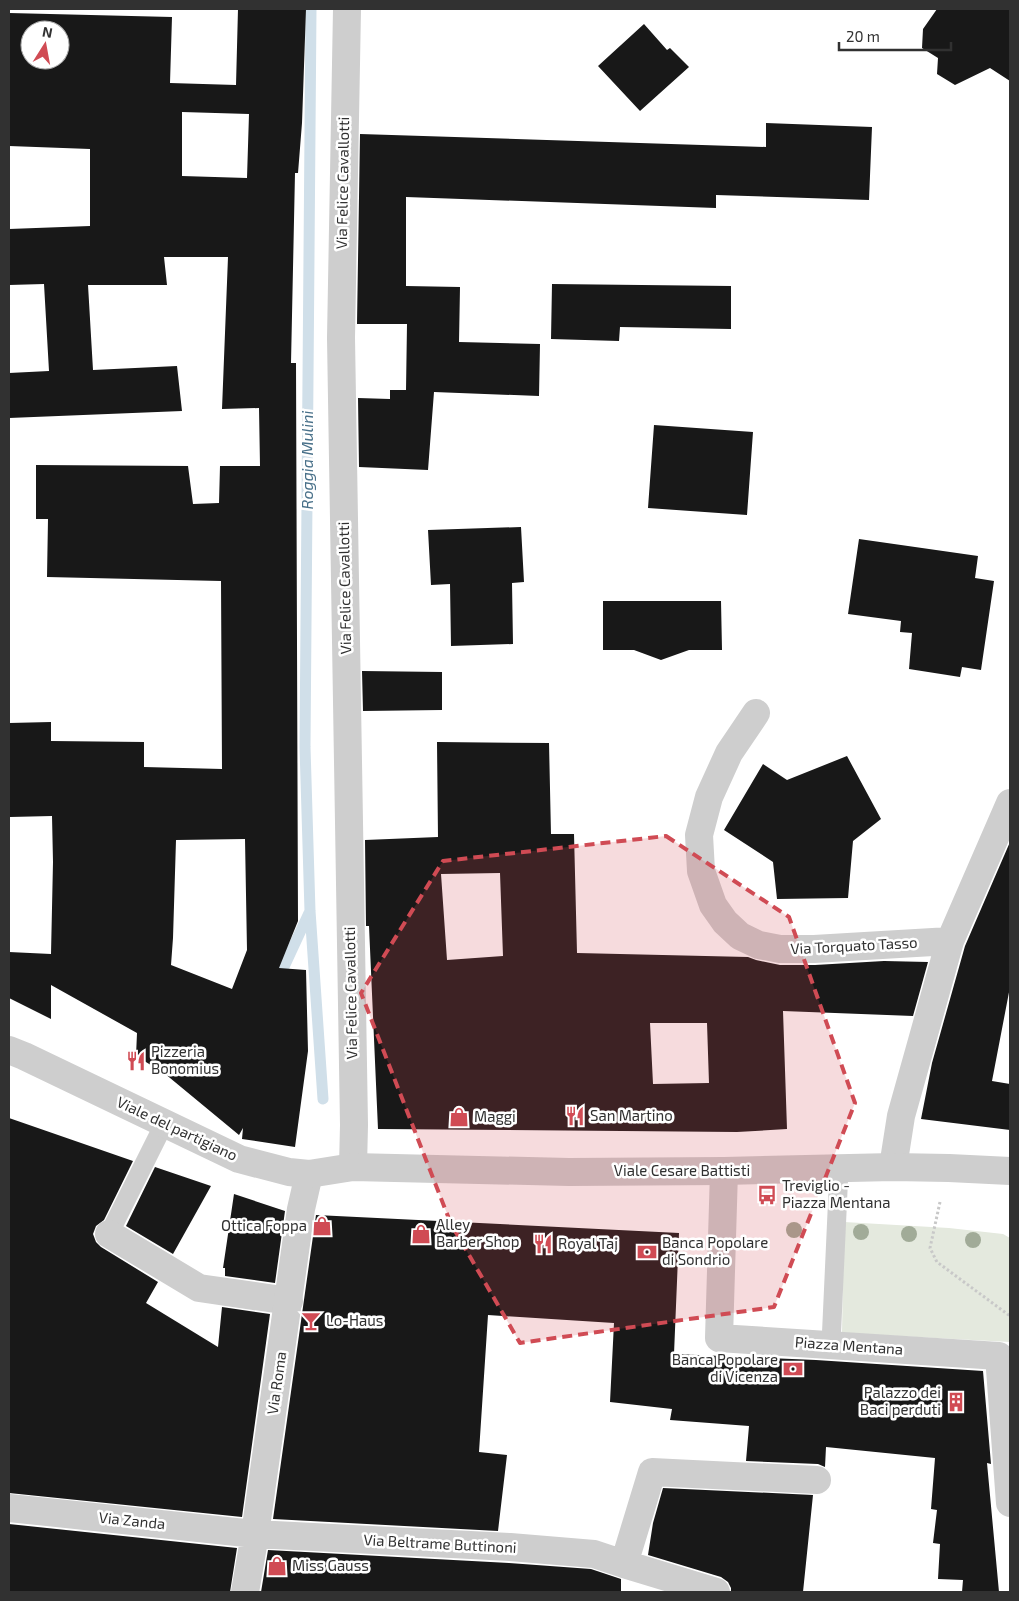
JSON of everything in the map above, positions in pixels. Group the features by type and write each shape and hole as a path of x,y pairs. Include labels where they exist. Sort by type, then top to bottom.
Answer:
{"street":[{"name":"Via Felice Cavallotti","path":"347,9 340,338 354,1125 353,1167"},
{"name":"Via Torquato Tasso","path":"756,713 729,753 709,797 699,835 701,871 713,905 725,922 740,936 759,945 780,949 814,949 950,941"},
{"path":"893,1167 901,1116 950,941 1010,803"},
{"name":"Viale del partigiano","path":"9,1050 239,1159 289,1172 309,1174 353,1167"},
{"name":"Viale Cesare Battisti","path":"353,1167 569,1172 893,1167 1010,1171"},
{"name":"Piazza Mentana","path":"724,1171 719,1338 999,1356 1010,1503"},
{"name":"Via Roma","path":"245,1592 255,1534 301,1209 309,1174"},
{"path":"109,1234 198,1288 289,1301"},
{"path":"624,1564 652,1472 817,1480"},
{"name":"Via Zanda","path":"9,1508 255,1534"},
{"name":"Via Beltrame Buttinoni","path":"255,1534 510,1547 594,1554 716,1592"}],"lane":[{"path":"109,1234 164,1124"},
{"path":"830,1344 838,1169"}],"path":[{"path":"949,1168 936,1216 930,1248 937,1262 1010,1316"}],"highlighted area":[{"path":"666,836 789,917 855,1103 774,1307 520,1343 451,1224 361,993 443,861"}],"shaded area":[{"path":"844,1222 949,1228 1003,1234 1010,1238 1010,1342 842,1333"}],"building":[{"path":"238,9 306,9 302,123 298,173 295,173 291,363 296,363 298,921 279,968 306,970 308,1051 295,1147 242,1139 243,1128 239,1135 164,1073 136,1056 137,1033 51,985 51,1019 9,998 9,952 51,954 53,862 52,816 10,817 9,723 51,722 51,741 144,742 144,767 222,769 221,581 47,577 48,519 36,519 36,465 188,466 193,504 219,503 220,466 260,466 259,408 222,409 228,257 164,257 167,285 88,285 93,370 177,366 182,411 9,418 9,373 49,371 44,284 9,285 9,229 90,226 90,149 9,146 9,13 172,17 170,83 236,85","holes":["182,112 249,114 247,178 182,176","245,839 247,950 232,989 171,965 176,840"]},
{"path":"937,9 1010,9 1010,81 990,68 955,85 937,74 938,58 922,48 923,29"},
{"path":"644,24 667,50 670,48 689,67 640,111 598,66"},
{"path":"766,123 872,127 869,200 716,195 716,208 406,197 406,286 460,287 459,342 540,344 539,396 434,392 428,470 359,467 358,398 390,399 390,390 406,390 407,324 357,324 360,134 766,147"},
{"path":"552,284 731,286 731,329 620,327 619,341 551,339"},
{"path":"654,425 753,432 747,515 648,508"},
{"path":"521,527 524,582 512,583 513,644 451,646 450,584 431,585 428,530"},
{"path":"859,539 978,556 975,578 994,581 981,670 962,667 960,677 909,669 912,633 900,632 901,621 848,614"},
{"path":"603,601 721,601 722,650 689,650 661,660 634,650 603,650"},
{"path":"362,671 442,672 442,710 363,711"},
{"path":"437,742 549,743 551,834 574,834 577,953 748,957 780,965 884,961 928,962 913,1016 783,1011 787,1129 737,1132 378,1129 369,926 366,926 365,840 438,837","holes":["500,873 503,956 447,960 441,874","650,1023 707,1023 709,1083 653,1084"]},
{"path":"847,756 881,819 853,841 848,898 777,899 773,862 724,830 763,764 787,780"},
{"path":"1010,842 1010,987 992,1081 1010,1084 1010,1130 921,1119 932,1063 965,946"},
{"path":"9,1118 133,1161 104,1220 96,1226 93,1234 96,1242 101,1247 158,1282 146,1303 218,1347 222,1307 270,1314 242,1517 9,1493"},
{"path":"155,1167 211,1186 173,1254 126,1226"},
{"path":"234,1194 285,1211 275,1283 225,1276 225,1268 223,1268"},
{"path":"316,1215 679,1233 674,1354 816,1360 983,1371 991,1464 987,1463 999,1592 962,1592 963,1580 938,1579 940,1544 933,1543 937,1510 931,1509 935,1458 826,1447 825,1467 818,1464 746,1461 749,1426 670,1420 672,1409 610,1402 614,1323 488,1315 479,1452 507,1455 498,1531 273,1519"},
{"path":"663,1488 813,1495 803,1592 731,1592 728,1582 721,1577 648,1555 653,1523"},
{"path":"9,1524 237,1548 230,1592 9,1592"},
{"path":"268,1550 591,1569 621,1579 621,1592 261,1592"}],"waterway":[{"name":"Roggia Mulini","path":"311,9 305,747 310,911 323,1099"},
{"path":"277,982 309,913"}],"place":[{"name":"Pizzeria Bonomius","path":"136,1061"},
{"name":"San Martino","path":"575,1116"},
{"name":"Maggi","path":"459,1117"},
{"name":"Treviglio - Piazza Mentana","path":"767,1195"},
{"name":"Ottica Foppa","path":"322,1226"},
{"name":"Alley Barber Shop","path":"421,1234"},
{"name":"Royal Taj","path":"543,1244"},
{"name":"Banca Popolare di Sondrio","path":"647,1252"},
{"name":"Lo-Haus","path":"311,1321"},
{"name":"Banca Popolare di Vicenza","path":"793,1369"},
{"name":"Palazzo dei Baci perduti","path":"956,1402"},
{"name":"Miss Gauss","path":"277,1566"}]}
